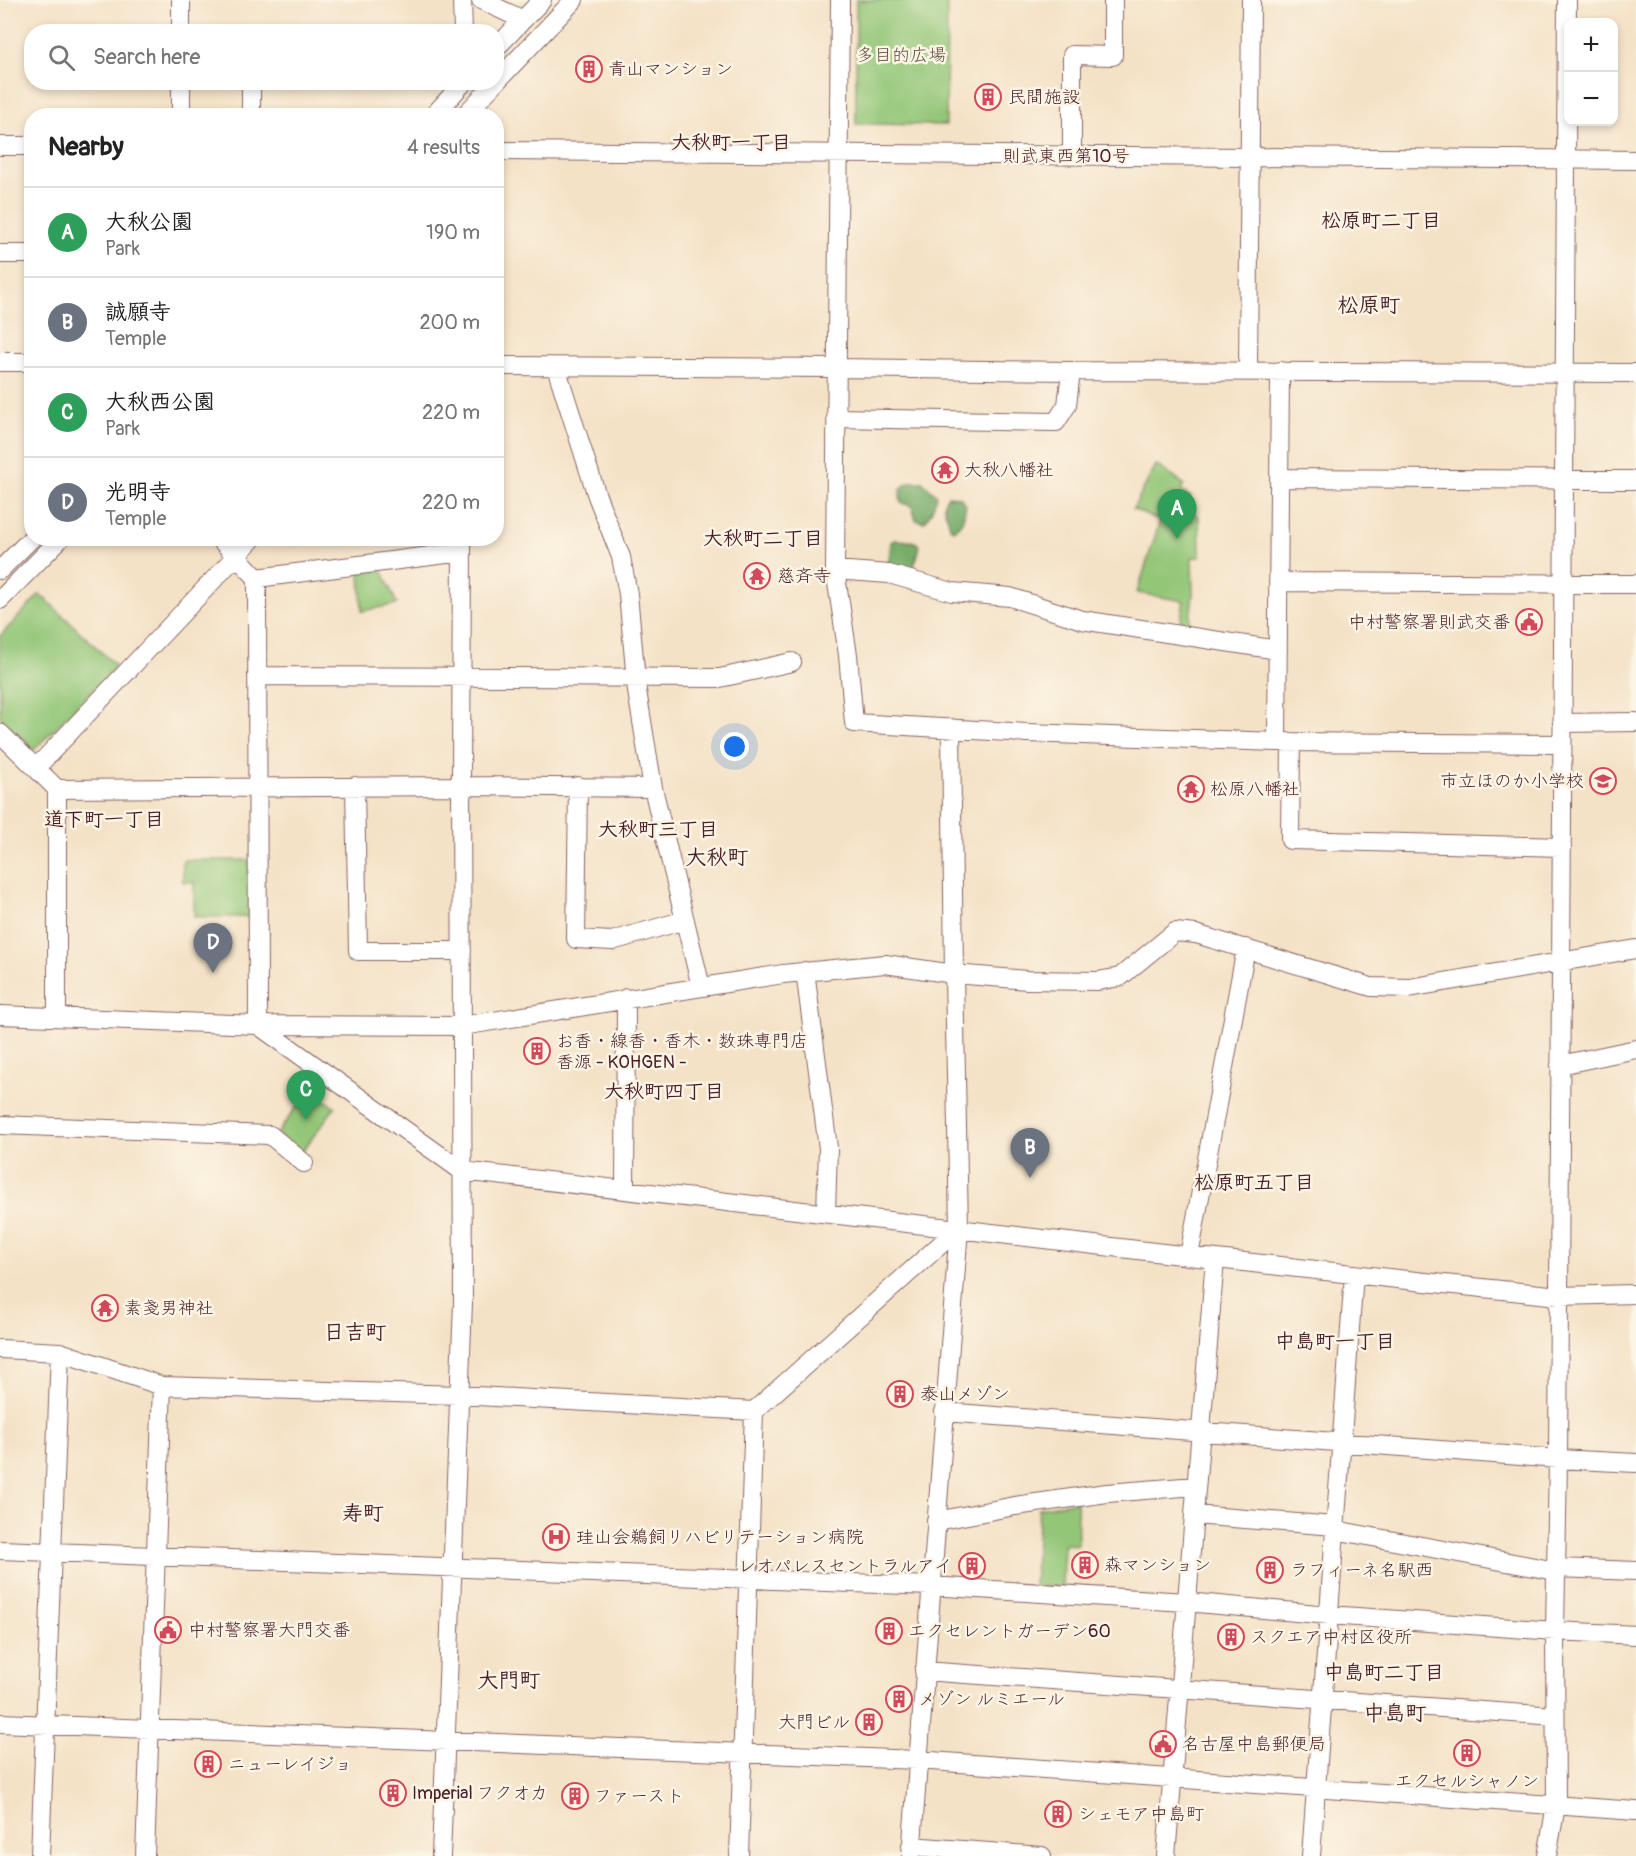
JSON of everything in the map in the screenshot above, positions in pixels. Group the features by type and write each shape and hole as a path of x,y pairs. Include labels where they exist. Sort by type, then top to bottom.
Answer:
{"street":[{"path":"181,0 181,24"},
{"path":"462,0 463,24"},
{"path":"481,0 523,20"},
{"path":"504,40 542,0"},
{"path":"504,74 574,0"},
{"path":"840,0 835,570 848,655 854,723 1027,733 1284,742 1562,744"},
{"path":"1072,156 1072,55 1113,56 1113,0"},
{"path":"1248,371 1251,0"},
{"path":"1547,1856 1556,1806 1555,1631 1567,0"},
{"path":"181,90 181,108"},
{"path":"251,90 251,108"},
{"path":"440,108 457,90"},
{"path":"463,90 464,108"},
{"path":"472,108 488,90"},
{"path":"0,146 24,147"},
{"name":"則武東西第10号","path":"504,151 1636,160"},
{"path":"0,254 24,254"},
{"path":"0,362 24,362"},
{"path":"504,366 1071,371 1636,372"},
{"path":"556,366 597,496 621,557 628,594 636,678 653,788 701,987"},
{"path":"836,418 1056,422 1067,405 1071,371"},
{"path":"1280,371 1278,650 1290,840 1562,847"},
{"path":"1279,478 1636,480"},
{"path":"0,570 24,546"},
{"path":"0,600 53,546"},
{"path":"227,546 257,578 258,1025"},
{"path":"36,768 245,546"},
{"path":"257,578 456,546"},
{"path":"441,1856 463,1303 462,546"},
{"path":"835,570 889,574 952,592 1010,597 1082,620 1278,650"},
{"path":"1278,582 1636,584"},
{"path":"257,676 720,678 792,662"},
{"path":"1562,723 1636,722"},
{"path":"951,728 959,1228 911,1851 1042,1856"},
{"path":"0,733 57,789 57,1017"},
{"path":"57,789 355,786 653,788"},
{"path":"355,786 358,951 462,951"},
{"path":"578,786 576,939 612,941 685,920"},
{"path":"0,1015 258,1025 462,1026 805,971 885,963 954,974 1027,980 1098,981 1120,977 1174,932 1196,933 1371,987 1409,988 1636,949"},
{"path":"1189,1256 1246,948"},
{"path":"805,971 828,1148 826,1213"},
{"path":"624,1190 626,998"},
{"path":"258,1025 462,1171 1215,1259 1559,1296 1636,1294"},
{"path":"1560,1065 1636,1049"},
{"path":"0,1125 270,1135 304,1163"},
{"path":"0,1349 60,1352 162,1386 459,1395 754,1411 959,1228"},
{"path":"1166,1856 1215,1259"},
{"path":"1311,1856 1354,1274"},
{"path":"40,1856 60,1352"},
{"path":"145,1856 162,1386"},
{"path":"739,1856 754,1411"},
{"path":"944,1412 1557,1459 1636,1463"},
{"path":"936,1521 1015,1506 1107,1493 1196,1486"},
{"path":"1194,1515 1335,1528 1556,1569 1636,1571"},
{"path":"0,1550 931,1586 1636,1635"},
{"path":"924,1671 1555,1716"},
{"path":"0,1723 917,1760 1636,1811"}],"green space":[{"name":"多目的広場","path":"856,0 947,0 946,125 856,124"},
{"path":"1156,465 1184,484 1181,491 1191,497 1185,506 1199,517 1200,557 1192,557 1193,595 1188,632 1179,630 1184,601 1137,593 1160,521 1133,509"},
{"path":"912,482 923,482 936,494 932,509 924,522 916,520 912,506 901,503 901,490"},
{"path":"948,496 960,497 966,505 961,523 953,530 944,507"},
{"path":"894,540 911,541 918,544 913,569 909,571 888,566 891,542"},
{"path":"382,570 397,604 362,611 360,572"},
{"path":"40,594 116,666 34,750 0,717 0,636"},
{"path":"183,860 250,860 250,917 194,917 194,882 183,882"},
{"path":"309,1089 335,1107 302,1152 277,1134"},
{"path":"1077,1501 1078,1545 1064,1544 1062,1587 1034,1586 1039,1508"}],"place":[{"name":"青山マンション","path":"589,69"},
{"name":"民間施設","path":"988,97"},
{"name":"大秋八幡社","path":"945,470"},
{"name":"大秋公園","path":"1177,539"},
{"name":"慈斉寺","path":"757,576"},
{"name":"中村警察署則武交番","path":"1529,622"},
{"name":"市立ほのか小学校","path":"1603,781"},
{"name":"松原八幡社","path":"1191,789"},
{"name":"光明寺","path":"213,973"},
{"name":"お香・線香・香木・数珠専門店 香源 - KOHGEN -","path":"537,1051"},
{"name":"大秋西公園","path":"306,1120"},
{"name":"誠願寺","path":"1030,1178"},
{"name":"素戔男神社","path":"105,1308"},
{"name":"泰山メゾン","path":"900,1394"},
{"name":"珪山会鵜飼リハビリテーション病院","path":"556,1537"},
{"name":"森マンション","path":"1085,1565"},
{"name":"レオパレスセントラルアイ","path":"972,1566"},
{"name":"ラフィーネ名駅西","path":"1270,1570"},
{"name":"中村警察署大門交番","path":"168,1630"},
{"name":"エクセレントガーデン60","path":"889,1631"},
{"name":"スクエア中村区役所","path":"1231,1637"},
{"name":"メゾン ルミエール","path":"899,1699"},
{"name":"大門ビル","path":"869,1722"},
{"name":"名古屋中島郵便局","path":"1163,1744"},
{"name":"エクセルシャノン","path":"1467,1753"},
{"name":"ニューレイジョ","path":"208,1764"},
{"name":"Imperial フクオカ","path":"393,1793"},
{"name":"ファースト","path":"575,1796"},
{"name":"シェモア中島町","path":"1058,1814"}],"district":[{"name":"大秋町一丁目","path":"731,142"},
{"name":"松原町二丁目","path":"1381,220"},
{"name":"松原町","path":"1369,305"},
{"name":"大秋町二丁目","path":"763,538"},
{"name":"道下町一丁目","path":"104,819"},
{"name":"大秋町三丁目","path":"658,829"},
{"name":"大秋町","path":"717,857"},
{"name":"大秋町四丁目","path":"664,1091"},
{"name":"松原町五丁目","path":"1254,1182"},
{"name":"日吉町","path":"355,1332"},
{"name":"中島町一丁目","path":"1335,1341"},
{"name":"寿町","path":"363,1513"},
{"name":"中島町二丁目","path":"1384,1672"},
{"name":"大門町","path":"509,1680"},
{"name":"中島町","path":"1395,1713"}]}
